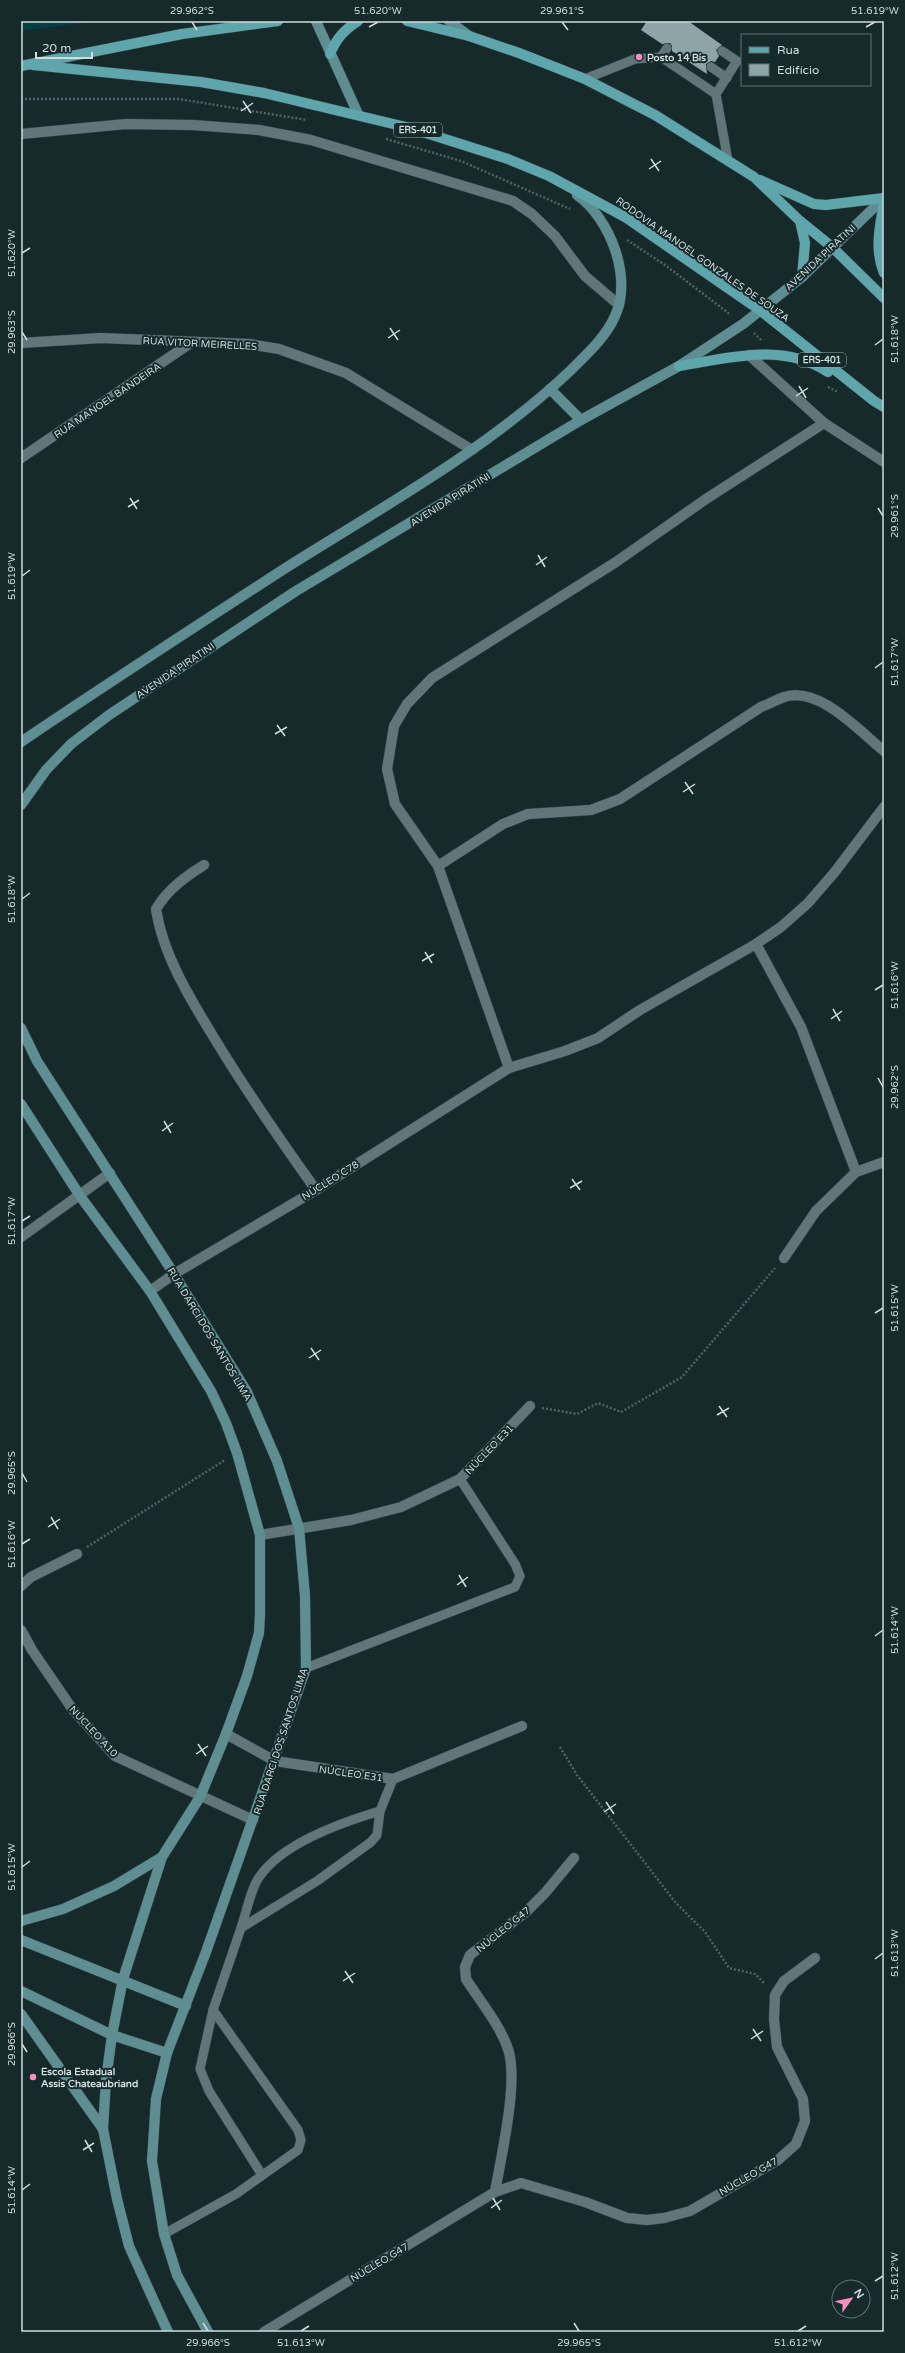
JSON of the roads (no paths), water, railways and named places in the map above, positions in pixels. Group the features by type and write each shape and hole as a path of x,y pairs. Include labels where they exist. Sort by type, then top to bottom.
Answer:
{"main road":[{"path":"223,30 234,21"},
{"name":"ERS-401","path":"21,66 33,65 182,34 223,30 278,21"},
{"path":"330,54 334,42 346,29 358,21"},
{"path":"407,21 469,36 585,79 655,115 754,177 814,204 826,205 884,198"},
{"name":"RODOVIA MANOEL GONZALES DE SOUZA","path":"33,65 201,82 264,93 358,114 508,159 549,176 625,217 761,311 874,401 884,407"},
{"path":"754,177 800,221 832,246 884,298"},
{"path":"884,202 878,235 878,250 884,273"},
{"path":"800,221 805,242 802,277"},
{"path":"679,366 749,355 774,353 817,365 874,401"}],"street":[{"path":"316,21 358,114"},
{"path":"449,21 469,36"},
{"path":"21,134 126,124 193,125 259,130 311,140 513,201 532,214 555,236 585,276 619,305"},
{"path":"21,742 221,610 472,450 550,389 596,346 615,316 619,305 621,277 617,253 600,217 587,202 549,176"},
{"name":"AVENIDA PIRATINI","path":"21,805 46,770 71,744 109,715 296,591 581,420 679,366 761,311 802,277 832,246 884,198"},
{"name":"RUA VITOR MEIRELLES","path":"21,343 100,338 249,344 280,349 346,372 472,450"},
{"name":"RUA MANOEL BANDEIRA","path":"21,458 192,342"},
{"path":"749,355 824,423 884,462"},
{"path":"550,389 581,420"},
{"path":"509,1068 438,866 395,804 387,769 394,726 407,704 432,678 616,562 706,499 824,423"},
{"path":"438,866 503,824 528,814 591,810 620,799 761,707 785,697 809,697 826,703 884,751"},
{"name":"NÚCLEO C78","path":"150,1291 174,1274 316,1190 509,1068 565,1051 598,1038 640,1010 756,944 781,927 808,903 834,873 884,807"},
{"path":"204,865 179,881 162,899 156,909 159,932 190,999 251,1097 316,1190"},
{"path":"756,944 801,1027 856,1172"},
{"name":"RUA DARCI DOS SANTOS LIMA","path":"21,1028 37,1061 174,1274 246,1392 277,1461 300,1528 306,1668 287,1718 275,1761 186,2006 166,2053 156,2099 152,2138 152,2161 164,2234 177,2275 208,2332"},
{"path":"21,1104 80,1196 150,1291 211,1391 226,1423 237,1453 260,1535 261,1577 259,1633 244,1684 226,1734 200,1796 162,1857 123,1980 112,2035 103,2129 117,2199 129,2246 168,2332"},
{"path":"784,1258 816,1210 856,1172 884,1162"},
{"path":"21,1237 110,1173"},
{"name":"NÚCLEO E31","path":"260,1535 351,1520 401,1508 460,1479 530,1406"},
{"path":"21,1586 31,1577 77,1554"},
{"name":"NÚCLEO A10","path":"21,1630 32,1650 73,1710 115,1756 253,1820"},
{"name":"NÚCLEO E31","path":"226,1734 275,1761 393,1779 522,1726"},
{"path":"21,1921 64,1909 78,1903 114,1886 162,1857"},
{"name":"NÚCLEO G47","path":"496,2192 507,2122 510,2059 506,2044 466,1978 465,1967 470,1955 526,1912 545,1893 574,1858"},
{"path":"21,1940 186,2006"},
{"name":"NÚCLEO G47","path":"264,2332 496,2192 521,2183 585,2202 627,2218 647,2220 678,2216 690,2211 778,2160 796,2144 804,2121 802,2099 777,2047 774,2019 775,1995 784,1981 815,1958"},
{"path":"21,1991 112,2035 166,2053"},
{"path":"21,2014 103,2129"}],"lane":[{"path":"661,57 667,48"},
{"path":"722,51 737,61 716,94 728,161"},
{"path":"585,79 635,59 661,57 716,94"},
{"path":"711,67 726,78"},
{"path":"306,1668 514,1587 520,1576 515,1564 460,1479"},
{"path":"241,1928 317,1881 364,1848 377,1835 380,1811 393,1779"},
{"path":"262,2175 208,2091 200,2069 213,2010 258,1877 271,1863 288,1851 340,1823 380,1811"},
{"path":"164,2234 236,2194 298,2150 301,2140 298,2130 213,2010"}],"place":[{"name":"Posto 14 Bis","path":"639,57"},
{"name":"Escola Estadual Assis Chateaubriand","path":"33,2077"}]}
